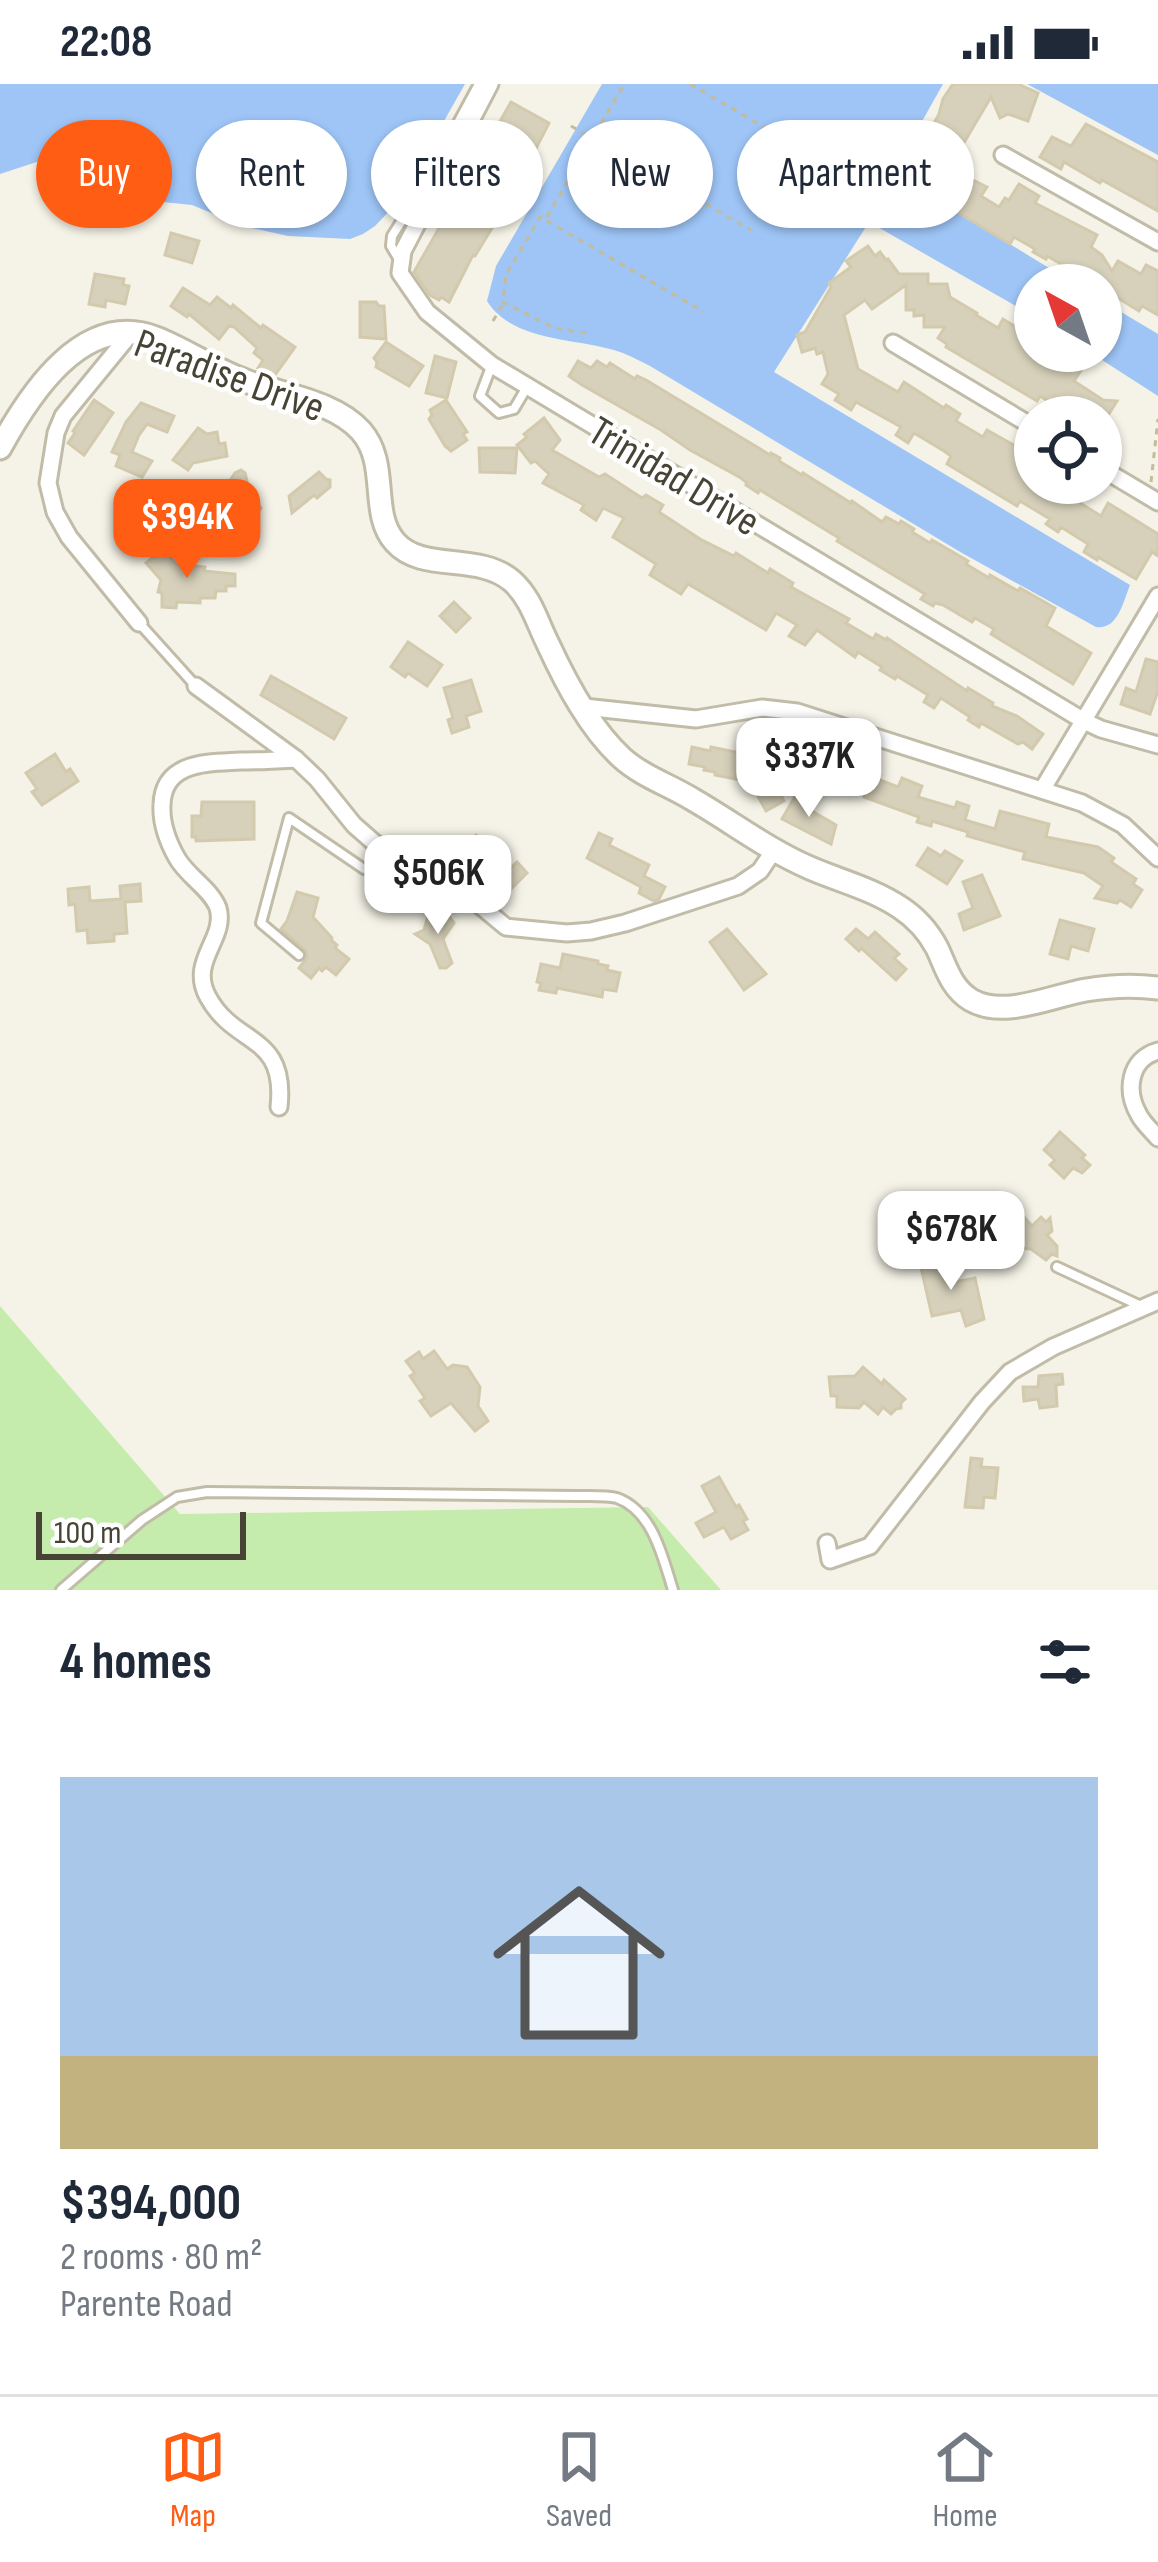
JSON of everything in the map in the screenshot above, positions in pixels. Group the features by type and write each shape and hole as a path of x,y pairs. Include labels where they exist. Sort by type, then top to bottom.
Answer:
{"street":[{"path":"401,263 490,84"},
{"path":"1004,155 1158,242"},
{"name":"Trinidad Drive","path":"401,263 400,273 427,312 492,365 1084,721 1158,745"},
{"path":"131,333 63,416 48,483 55,512 69,537 139,623"},
{"name":"Paradise Drive","path":"0,448 28,399 59,365 98,339 131,333 160,339 227,374 334,412 355,425 374,451 384,519 392,539 415,555 482,565 511,580 526,597 584,707 611,747 634,767 774,850 906,911 931,938 957,988 977,1003 1004,1007 1106,987 1158,988"},
{"path":"893,344 1014,416"},
{"path":"1122,481 1158,502"},
{"path":"1042,790 1158,596"},
{"path":"196,686 296,759 354,825 386,853 465,893 506,927 567,933 625,923 730,890 760,871 774,850"},
{"path":"584,707 685,718 787,709 1082,803 1135,835 1158,858"},
{"path":"279,1107 280,1076 275,1062 217,1010 206,993 202,966 219,911 174,853 162,805 170,780 189,765 296,759"},
{"path":"1158,1051 1148,1054 1132,1071 1130,1088 1138,1114 1158,1138"},
{"path":"827,1543 830,1560 870,1546 1010,1372 1053,1347 1151,1305"}],"lane":[{"path":"401,263 391,246 392,236 479,84"},
{"path":"492,365 480,396 499,413 514,409 527,387"},
{"path":"139,623 196,686"},
{"path":"299,955 261,922 289,818 364,869 402,861"},
{"path":"1057,1267 1151,1305"},
{"path":"61,1590 142,1520 177,1497 207,1492 617,1498 638,1513 656,1537 673,1590"}],"path":[{"path":"603,120 624,84"},
{"path":"690,84 752,120"},
{"path":"545,220 567,182"},
{"path":"713,208 751,230"},
{"path":"493,321 504,302 506,275 540,217 704,312"},
{"path":"504,302 554,328 586,333"},
{"path":"1151,482 1158,419"}],"green space":[{"path":"0,1306 180,1514 648,1507 721,1590 0,1590"}],"water":[{"path":"0,84 465,84 445,120 371,120 372,228 350,239 288,236 252,228 347,228 347,120 196,120 196,207 172,203 172,120 36,120 36,162 0,174"},
{"path":"602,84 943,84 923,120 737,120 737,228 865,228 774,372 1130,585 1115,620 1096,627 962,553 637,359 527,331 498,314 487,301 496,266 518,228 543,228 543,185 567,144 567,228 713,228 713,120 581,120"},
{"path":"1027,84 1158,84 1158,155"},
{"path":"974,222 1042,264 1014,264 1014,305 879,228 974,228"},
{"path":"1122,313 1158,334 1158,396 1121,372"}],"building":[{"path":"953,84 1018,84 1038,93 1028,121 1008,114 1000,118 991,97 974,126 974,120 936,120"},
{"path":"511,102 549,123 543,135 543,120 501,120"},
{"path":"1086,124 1158,162 1158,211 1064,162 1061,169 1040,157 1052,137 1071,146"},
{"path":"974,180 987,187 981,196 999,207 1019,184 1039,196 1035,203 1097,235 1091,247 1108,264 1061,264 1014,237 1010,244 974,222"},
{"path":"439,228 492,228 449,302 430,295 414,272"},
{"path":"171,233 199,241 192,263 165,255"},
{"path":"868,246 875,256 880,252 888,259 899,274 928,274 928,284 947,284 950,297 976,315 998,328 1003,319 1014,326 1014,372 1080,372 1074,381 1097,396 1029,396 946,347 938,338 945,327 924,327 924,315 914,316 914,310 906,310 906,285 872,309 865,300 844,315 858,369 898,392 904,382 960,414 956,421 983,437 987,430 1014,445 1017,506 947,464 951,456 944,451 914,433 908,443 896,435 901,427 856,402 851,410 835,400 839,394 822,384 828,374 823,352 817,354 815,348 802,352 797,335 805,332 829,283 851,267 846,261"},
{"path":"1118,261 1141,274 1146,265 1158,271 1158,315 1142,306 1139,311 1122,301 1122,264"},
{"path":"95,274 124,279 123,285 129,286 125,304 106,300 105,307 89,304"},
{"path":"183,288 210,305 217,297 233,305 295,347 275,375 258,368 263,360 254,353 257,348 234,327 229,326 219,339 189,314 171,306"},
{"path":"360,302 384,306 386,339 360,337"},
{"path":"386,342 423,366 409,386 376,367 374,358"},
{"path":"435,356 456,362 447,398 426,393"},
{"path":"578,361 591,368 597,361 607,367 610,363 635,379 646,380 882,522 886,517 901,521 989,578 1020,588 1055,608 1046,626 1091,653 1073,684 991,634 994,629 975,618 972,622 921,599 925,594 837,541 839,538 582,385 569,376"},
{"path":"94,400 113,413 84,455 68,443"},
{"path":"446,400 467,432 463,434 467,440 451,451 429,419 430,410"},
{"path":"141,403 174,416 167,432 147,424 139,435 132,452 152,461 142,477 116,466 120,455 112,452"},
{"path":"544,418 560,440 552,450 599,477 605,474 642,498 646,495 663,505 659,512 700,539 768,573 770,569 793,583 791,587 849,619 846,623 873,639 876,634 887,638 1043,734 1032,749 1018,744 981,723 979,727 941,698 934,708 924,702 928,695 880,670 858,652 855,657 817,630 805,645 789,636 797,625 776,613 766,630 688,584 681,594 650,575 656,564 613,537 624,518 603,508 596,520 581,510 584,505 543,483 549,474 535,461 531,463 517,445"},
{"path":"198,428 207,434 217,432 227,456 193,463 188,470 173,460"},
{"path":"479,448 517,448 515,473 480,472"},
{"path":"241,470 247,481 243,487 246,501 261,508 250,524 229,511 225,518 212,508"},
{"path":"319,472 330,480 330,487 292,513 289,496"},
{"path":"1025,504 1082,504 1101,516 1110,504 1158,534 1158,556 1152,552 1136,579 1084,552 1088,544 1061,527 1058,532 1046,524 1050,519"},
{"path":"163,549 176,564 235,574 235,586 216,591 215,598 200,598 200,603 162,607 161,580 146,563"},
{"path":"454,602 470,618 456,632 440,616"},
{"path":"408,642 442,665 427,686 391,667"},
{"path":"1146,659 1158,662 1158,691 1150,714 1121,704 1126,688 1136,692"},
{"path":"271,676 346,718 334,739 261,695"},
{"path":"471,680 481,711 466,716 469,727 452,733 448,720 453,718 444,688"},
{"path":"692,747 740,753 736,775 752,766 772,778 784,801 766,811 746,781 689,764"},
{"path":"55,754 78,781 42,805 26,773"},
{"path":"810,755 850,765 845,786 805,777"},
{"path":"872,777 898,787 902,778 922,786 918,797 955,808 957,802 969,806 965,820 995,829 1000,811 1049,824 1046,837 1098,847 1136,879 1133,884 1142,890 1131,907 1120,900 1095,898 1103,886 1084,873 1023,859 1025,852 932,821 931,826 917,822 919,817 864,797"},
{"path":"797,793 809,800 805,807 836,825 831,844 782,819"},
{"path":"202,802 254,802 254,839 196,841 192,816 201,816"},
{"path":"599,833 612,839 609,845 649,865 644,876 665,887 659,899 639,893 641,887 587,858"},
{"path":"476,835 510,869 517,862 527,873 508,892 500,893 458,853"},
{"path":"928,848 962,861 947,884 917,865"},
{"path":"982,875 1000,916 964,930 959,914 973,908 963,882"},
{"path":"140,884 141,901 125,902 127,933 114,934 114,941 88,943 87,930 77,931 75,904 69,905 68,889 89,887 90,901 121,899 120,886"},
{"path":"297,892 318,898 313,917 349,959 336,975 326,967 311,978 299,968 306,951 281,929"},
{"path":"436,913 442,918 448,915 454,923 443,939 452,963 446,968 440,968 430,944 415,934 424,930 428,915"},
{"path":"1060,920 1094,929 1088,951 1071,946 1068,959 1050,954"},
{"path":"727,929 766,974 744,990 710,942"},
{"path":"856,929 868,939 875,932 899,954 894,958 906,969 896,980 846,939"},
{"path":"563,954 598,961 620,973 616,991 603,989 602,997 557,988 556,993 539,990 541,964 560,968"},
{"path":"1060,1132 1085,1155 1082,1158 1090,1165 1082,1173 1073,1168 1064,1178 1050,1165 1055,1160 1044,1150"},
{"path":"1024,1217 1032,1226 1041,1217 1046,1222 1050,1218 1052,1231 1047,1235 1057,1246 1057,1256 1046,1260 1031,1249 1017,1248 1004,1261 995,1251 1014,1232 1004,1222"},
{"path":"943,1259 949,1283 975,1278 984,1319 966,1326 961,1310 932,1316 920,1263"},
{"path":"434,1351 447,1369 467,1367 480,1387 478,1406 488,1421 475,1431 451,1403 431,1416 420,1401 425,1398 406,1361 419,1352 423,1359"},
{"path":"863,1367 905,1399 901,1408 891,1414 883,1407 878,1414 864,1402 859,1408 837,1407 829,1377 855,1376"},
{"path":"1062,1374 1063,1384 1056,1385 1057,1406 1040,1408 1038,1399 1024,1401 1023,1387 1038,1387 1039,1376"},
{"path":"971,1458 982,1459 981,1467 998,1468 995,1498 984,1497 983,1508 965,1507"},
{"path":"719,1477 747,1519 743,1521 748,1530 731,1539 724,1527 704,1537 696,1523 716,1512 702,1486"}]}
